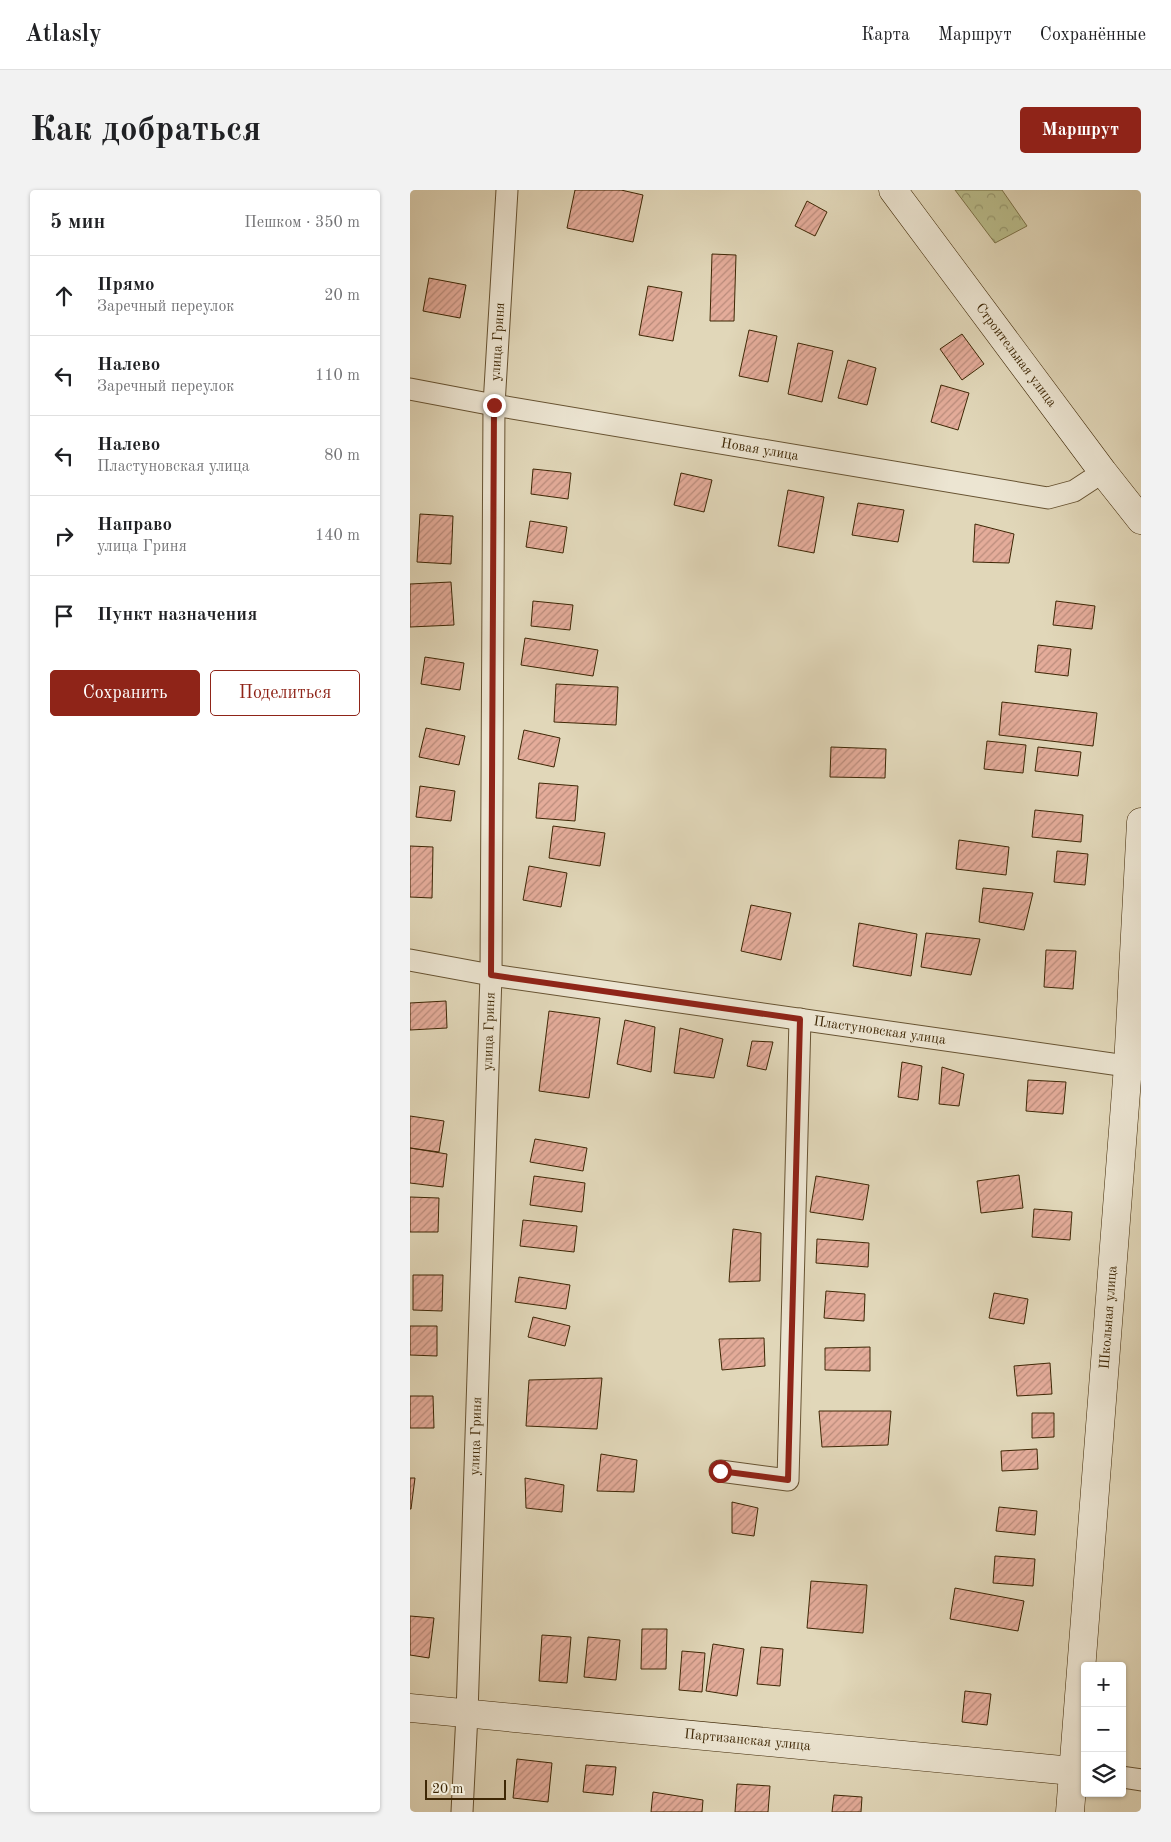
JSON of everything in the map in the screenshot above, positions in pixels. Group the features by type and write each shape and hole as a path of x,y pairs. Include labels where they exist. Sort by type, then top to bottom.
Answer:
{"street":[{"name":"улица Гриня","path":"462,1812 467,1714 491,975 494,405 507,190"},
{"name":"Строительная улица","path":"893,190 1103,472 1141,520"},
{"name":"Новая улица","path":"410,389 494,405 1048,498 1074,491 1103,472"},
{"name":"Школьная улица","path":"1070,1812 1078,1772 1134,1067 1141,822"},
{"name":"Пластуновская улица","path":"410,960 491,975 1134,1067"},
{"path":"720,1471 788,1480 800,1019"},
{"name":"Партизанская улица","path":"410,1708 1078,1772"},
{"path":"1126,1778 1141,1780"}],"green space":[{"path":"955,190 1002,190 1027,226 995,243"}],"building":[{"path":"575,190 621,190 643,195 633,242 567,228"},
{"path":"807,201 827,212 815,236 795,226"},
{"path":"712,254 736,255 734,321 710,321"},
{"path":"429,278 466,285 460,318 423,311"},
{"path":"648,286 682,292 673,341 639,335"},
{"path":"749,330 777,336 768,382 739,376"},
{"path":"962,334 984,364 962,380 940,349"},
{"path":"798,343 833,351 822,402 788,394"},
{"path":"848,360 876,368 867,405 838,398"},
{"path":"941,385 969,393 958,430 931,422"},
{"path":"533,469 571,473 568,499 531,494"},
{"path":"681,473 712,480 704,512 674,505"},
{"path":"788,490 824,497 814,553 778,546"},
{"path":"858,503 904,510 898,542 852,535"},
{"path":"420,514 453,516 451,564 417,562"},
{"path":"530,521 567,527 563,553 526,547"},
{"path":"975,524 1014,534 1009,563 973,562"},
{"path":"451,582 454,625 410,627 410,584"},
{"path":"533,601 573,605 570,630 531,626"},
{"path":"1056,601 1095,606 1092,629 1053,625"},
{"path":"525,638 598,650 593,676 521,665"},
{"path":"1038,645 1071,649 1068,676 1035,672"},
{"path":"425,657 464,663 460,690 421,684"},
{"path":"556,684 618,687 616,725 554,722"},
{"path":"1002,702 1097,713 1093,746 999,735"},
{"path":"426,728 465,736 459,765 419,757"},
{"path":"524,730 560,738 554,767 518,759"},
{"path":"987,741 1026,745 1023,773 984,769"},
{"path":"831,747 886,749 885,778 830,777"},
{"path":"1038,747 1081,752 1078,776 1035,771"},
{"path":"539,783 578,786 575,821 536,818"},
{"path":"420,786 455,791 451,821 416,817"},
{"path":"1035,810 1083,815 1081,842 1032,837"},
{"path":"553,826 605,833 600,866 549,858"},
{"path":"959,840 1009,847 1006,875 956,869"},
{"path":"410,846 433,847 432,898 410,897"},
{"path":"1057,851 1088,854 1085,885 1054,882"},
{"path":"529,866 567,873 561,907 523,900"},
{"path":"983,888 1033,893 1024,930 979,922"},
{"path":"751,905 791,913 781,960 741,951"},
{"path":"859,923 917,934 911,976 853,966"},
{"path":"926,933 980,939 971,975 921,967"},
{"path":"1046,950 1076,951 1073,989 1044,987"},
{"path":"446,1001 447,1028 410,1030 410,1003"},
{"path":"549,1011 600,1018 589,1098 539,1091"},
{"path":"625,1020 655,1027 651,1072 617,1064"},
{"path":"680,1028 723,1039 714,1078 674,1073"},
{"path":"752,1041 773,1042 766,1070 747,1066"},
{"path":"902,1062 922,1066 918,1100 898,1097"},
{"path":"942,1067 964,1074 959,1106 939,1104"},
{"path":"1028,1080 1066,1082 1063,1114 1026,1111"},
{"path":"410,1116 444,1121 439,1152 410,1148"},
{"path":"535,1139 587,1148 583,1171 530,1162"},
{"path":"410,1148 447,1154 443,1187 410,1183"},
{"path":"1019,1175 1023,1208 981,1213 977,1181"},
{"path":"534,1176 585,1183 582,1212 530,1205"},
{"path":"816,1176 869,1185 863,1220 810,1212"},
{"path":"410,1197 439,1198 438,1232 410,1232"},
{"path":"1034,1209 1072,1212 1070,1240 1032,1237"},
{"path":"523,1220 577,1226 574,1252 520,1246"},
{"path":"733,1229 761,1233 760,1281 729,1282"},
{"path":"817,1239 869,1243 868,1267 816,1263"},
{"path":"413,1275 443,1275 442,1311 413,1310"},
{"path":"519,1277 570,1285 566,1309 515,1302"},
{"path":"826,1291 865,1294 864,1321 824,1318"},
{"path":"994,1293 1028,1299 1024,1324 989,1318"},
{"path":"533,1317 570,1326 565,1346 528,1337"},
{"path":"410,1326 437,1326 437,1356 410,1355"},
{"path":"764,1338 765,1366 722,1370 719,1339"},
{"path":"870,1347 870,1371 825,1370 825,1348"},
{"path":"1050,1363 1052,1394 1017,1396 1014,1366"},
{"path":"602,1378 597,1429 526,1426 529,1380"},
{"path":"410,1396 433,1396 434,1428 410,1428"},
{"path":"819,1411 891,1411 888,1445 822,1447"},
{"path":"1032,1413 1054,1413 1054,1437 1032,1438"},
{"path":"1037,1449 1038,1469 1002,1471 1001,1451"},
{"path":"601,1454 637,1460 634,1492 597,1491"},
{"path":"410,1478 415,1478 411,1509 410,1509"},
{"path":"525,1478 564,1485 562,1512 526,1508"},
{"path":"732,1502 758,1508 754,1536 732,1533"},
{"path":"999,1507 1037,1511 1035,1535 996,1531"},
{"path":"995,1556 1035,1559 1033,1586 993,1583"},
{"path":"811,1581 867,1585 863,1633 807,1628"},
{"path":"955,1588 1024,1601 1018,1631 950,1619"},
{"path":"410,1616 434,1618 429,1658 410,1655"},
{"path":"642,1629 667,1629 666,1669 641,1669"},
{"path":"542,1635 571,1637 567,1683 539,1681"},
{"path":"588,1637 620,1640 616,1680 584,1677"},
{"path":"713,1644 744,1649 737,1696 706,1691"},
{"path":"761,1647 783,1649 780,1686 757,1684"},
{"path":"682,1651 705,1653 702,1692 679,1690"},
{"path":"965,1691 991,1694 987,1725 962,1722"},
{"path":"517,1759 552,1763 548,1802 513,1798"},
{"path":"586,1765 616,1767 613,1795 583,1792"},
{"path":"737,1784 770,1786 768,1812 735,1812"},
{"path":"653,1792 703,1800 702,1812 651,1812"},
{"path":"834,1795 862,1797 861,1812 832,1812"}],"route":[{"path":"494,405 491,975 800,1019 788,1480 720,1471"}]}
